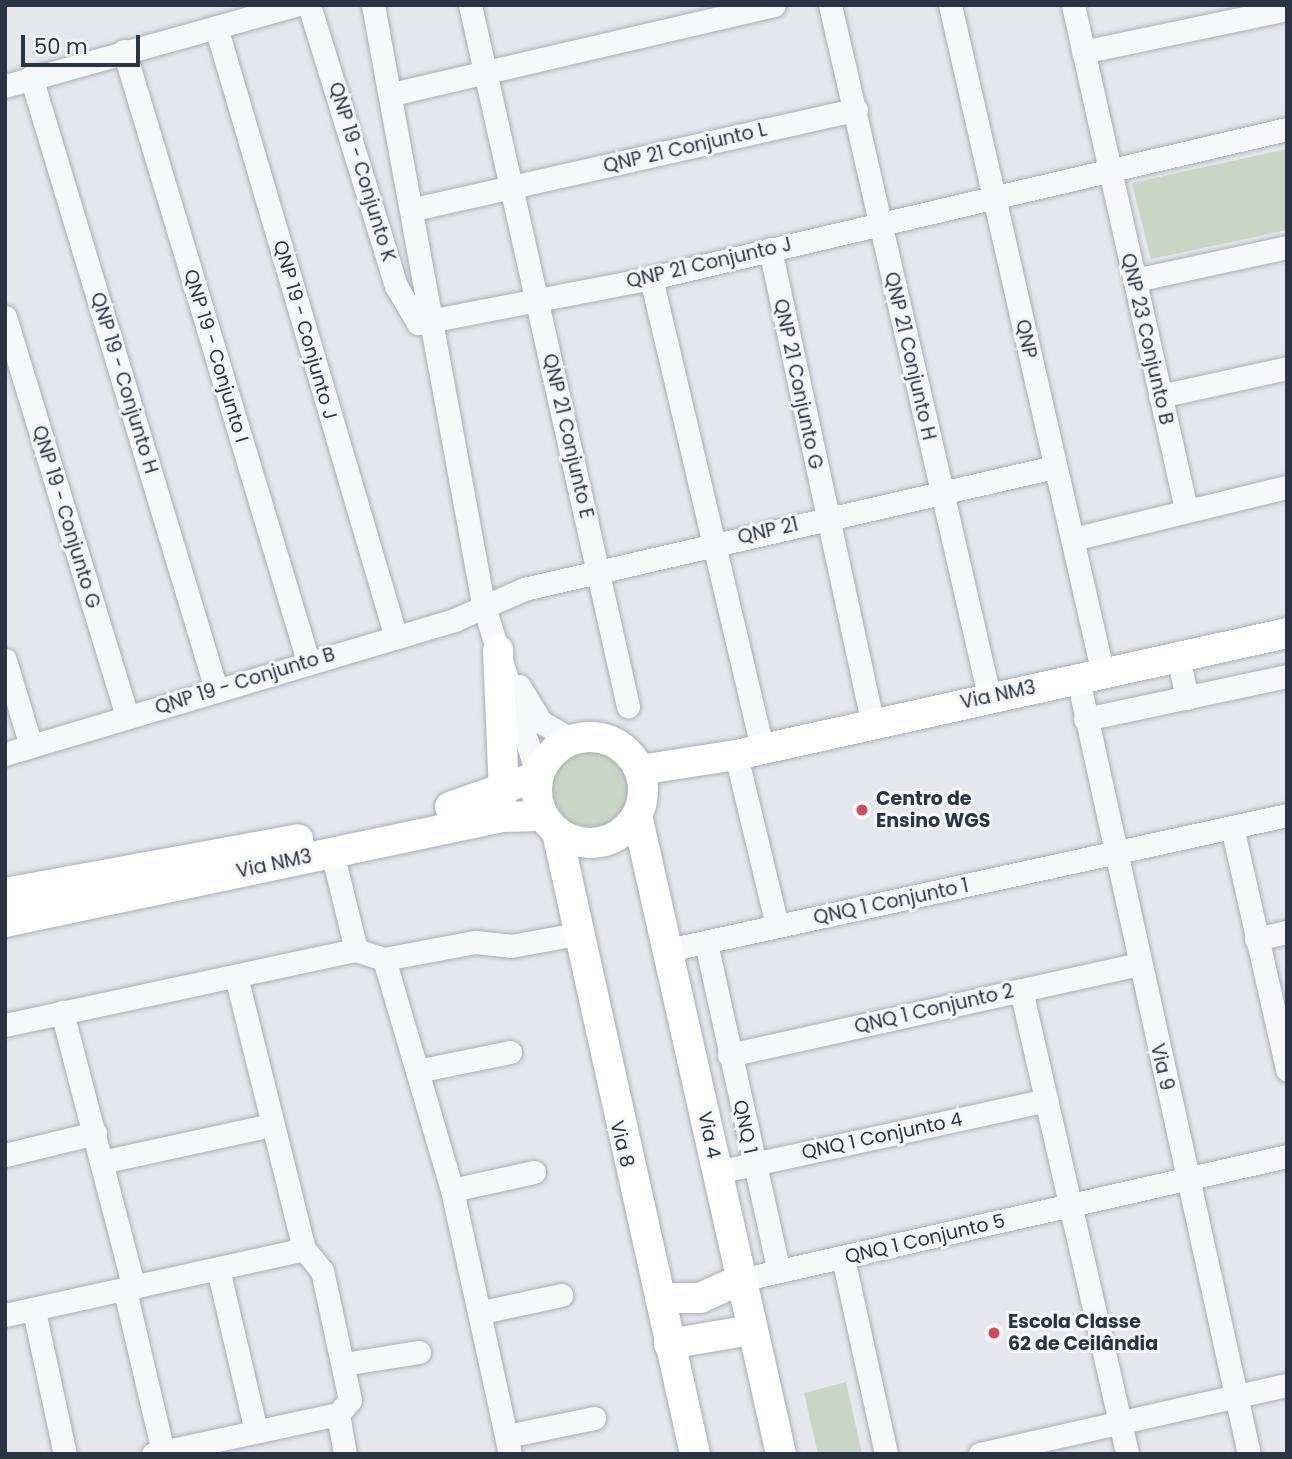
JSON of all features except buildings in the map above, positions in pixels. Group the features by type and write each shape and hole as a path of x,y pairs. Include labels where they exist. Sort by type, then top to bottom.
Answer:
{"main road":[{"name":"Via NM3","path":"640,792 736,754 989,696 1287,633"},
{"path":"498,650 504,792"},
{"path":"586,736 619,745 640,792 601,842 550,824 538,776 550,755 572,740 586,736"},
{"name":"Via NM3","path":"5,893 504,792 538,776"},
{"name":"Via 4","path":"640,792 668,950 751,1330 781,1454"},
{"name":"Via NM3","path":"5,922 502,817 550,824"},
{"name":"Via 8","path":"550,824 695,1454"},
{"path":"660,1298 714,1295 740,1280"},
{"path":"669,1344 751,1330"}],"street":[{"name":"QNP 19 - Conjunto K","path":"309,5 396,286 414,320 431,324"},
{"path":"373,5 414,209 431,324 483,604 538,776"},
{"path":"431,324 538,301 515,187 470,5"},
{"path":"392,94 774,5"},
{"name":"QNP 21 Conjunto H","path":"831,5 940,492 989,696"},
{"name":"QNP","path":"950,5 1054,467 1073,539 1090,676"},
{"name":"QNP 23 Conjunto B","path":"1073,5 1186,509"},
{"path":"5,86 285,6"},
{"path":"1083,52 1287,9"},
{"name":"QNP 19 - Conjunto J","path":"216,27 395,634"},
{"name":"QNP 19 - Conjunto I","path":"124,51 308,662"},
{"name":"QNP 19 - Conjunto H","path":"31,77 216,690"},
{"name":"QNP 21 Conjunto L","path":"515,187 856,109"},
{"path":"880,220 1287,129"},
{"path":"414,209 515,187"},
{"name":"QNP 21 Conjunto J","path":"538,301 651,278 880,220"},
{"path":"1135,280 1287,247"},
{"name":"QNP 21 Conjunto G","path":"770,249 872,722"},
{"path":"651,278 716,544 736,754 777,926"},
{"name":"QNP 21 Conjunto E","path":"538,301 628,706"},
{"name":"QNP 19 - Conjunto G","path":"5,317 127,717"},
{"path":"1160,396 1287,368"},
{"name":"QNP 21","path":"483,604 598,571 1054,467"},
{"path":"1073,539 1186,509 1287,487"},
{"name":"QNP 19 - Conjunto B","path":"5,754 395,634 454,620 483,604"},
{"path":"498,650 541,722 572,740"},
{"path":"1178,657 1187,698"},
{"path":"5,660 31,746"},
{"name":"Via 9","path":"1090,676 1085,719 1249,1454"},
{"path":"1085,719 1287,676"},
{"name":"QNQ 1 Conjunto 1","path":"668,950 1287,815"},
{"path":"1232,827 1256,939 1284,1045 1287,1070"},
{"path":"332,852 356,950"},
{"path":"1256,939 1287,932"},
{"path":"5,1025 356,950 384,959 475,942 511,946 577,934"},
{"name":"QNQ 1","path":"706,943 753,1164 779,1271"},
{"path":"384,959 452,1190 482,1312 508,1445 584,1420"},
{"name":"QNQ 1 Conjunto 2","path":"729,1055 1138,964"},
{"path":"62,1012 94,1133 106,1161 129,1290 164,1452 338,1414 350,1400 322,1270 304,1249 236,976"},
{"path":"1021,990 1127,1454"},
{"path":"417,1072 510,1052"},
{"name":"QNQ 1 Conjunto 4","path":"717,1172 1046,1100"},
{"path":"106,1161 271,1125"},
{"path":"5,1154 94,1133"},
{"path":"1071,1207 1287,1156"},
{"path":"452,1190 534,1172"},
{"name":"QNQ 1 Conjunto 5","path":"779,1271 1071,1207"},
{"path":"6,1310 34,1311 304,1249"},
{"path":"843,1258 886,1454"},
{"path":"218,1269 256,1431"},
{"path":"740,1280 779,1271"},
{"path":"482,1312 561,1295"},
{"path":"34,1311 65,1454"},
{"path":"344,1364 419,1352"},
{"path":"980,1454 1287,1385"},
{"path":"338,1414 345,1454"}],"green space":[{"path":"1287,149 1287,230 1151,259 1132,183"},
{"path":"581,748 597,748 612,755 623,766 630,781 627,805 618,818 597,830 581,830 566,823 555,812 548,797 548,781 555,766 566,755"},
{"path":"846,1382 862,1454 818,1454 804,1393"}],"place":[{"name":"Centro de Ensino WGS","path":"862,810"},
{"name":"Escola Classe 62 de Ceilândia","path":"994,1333"}]}
